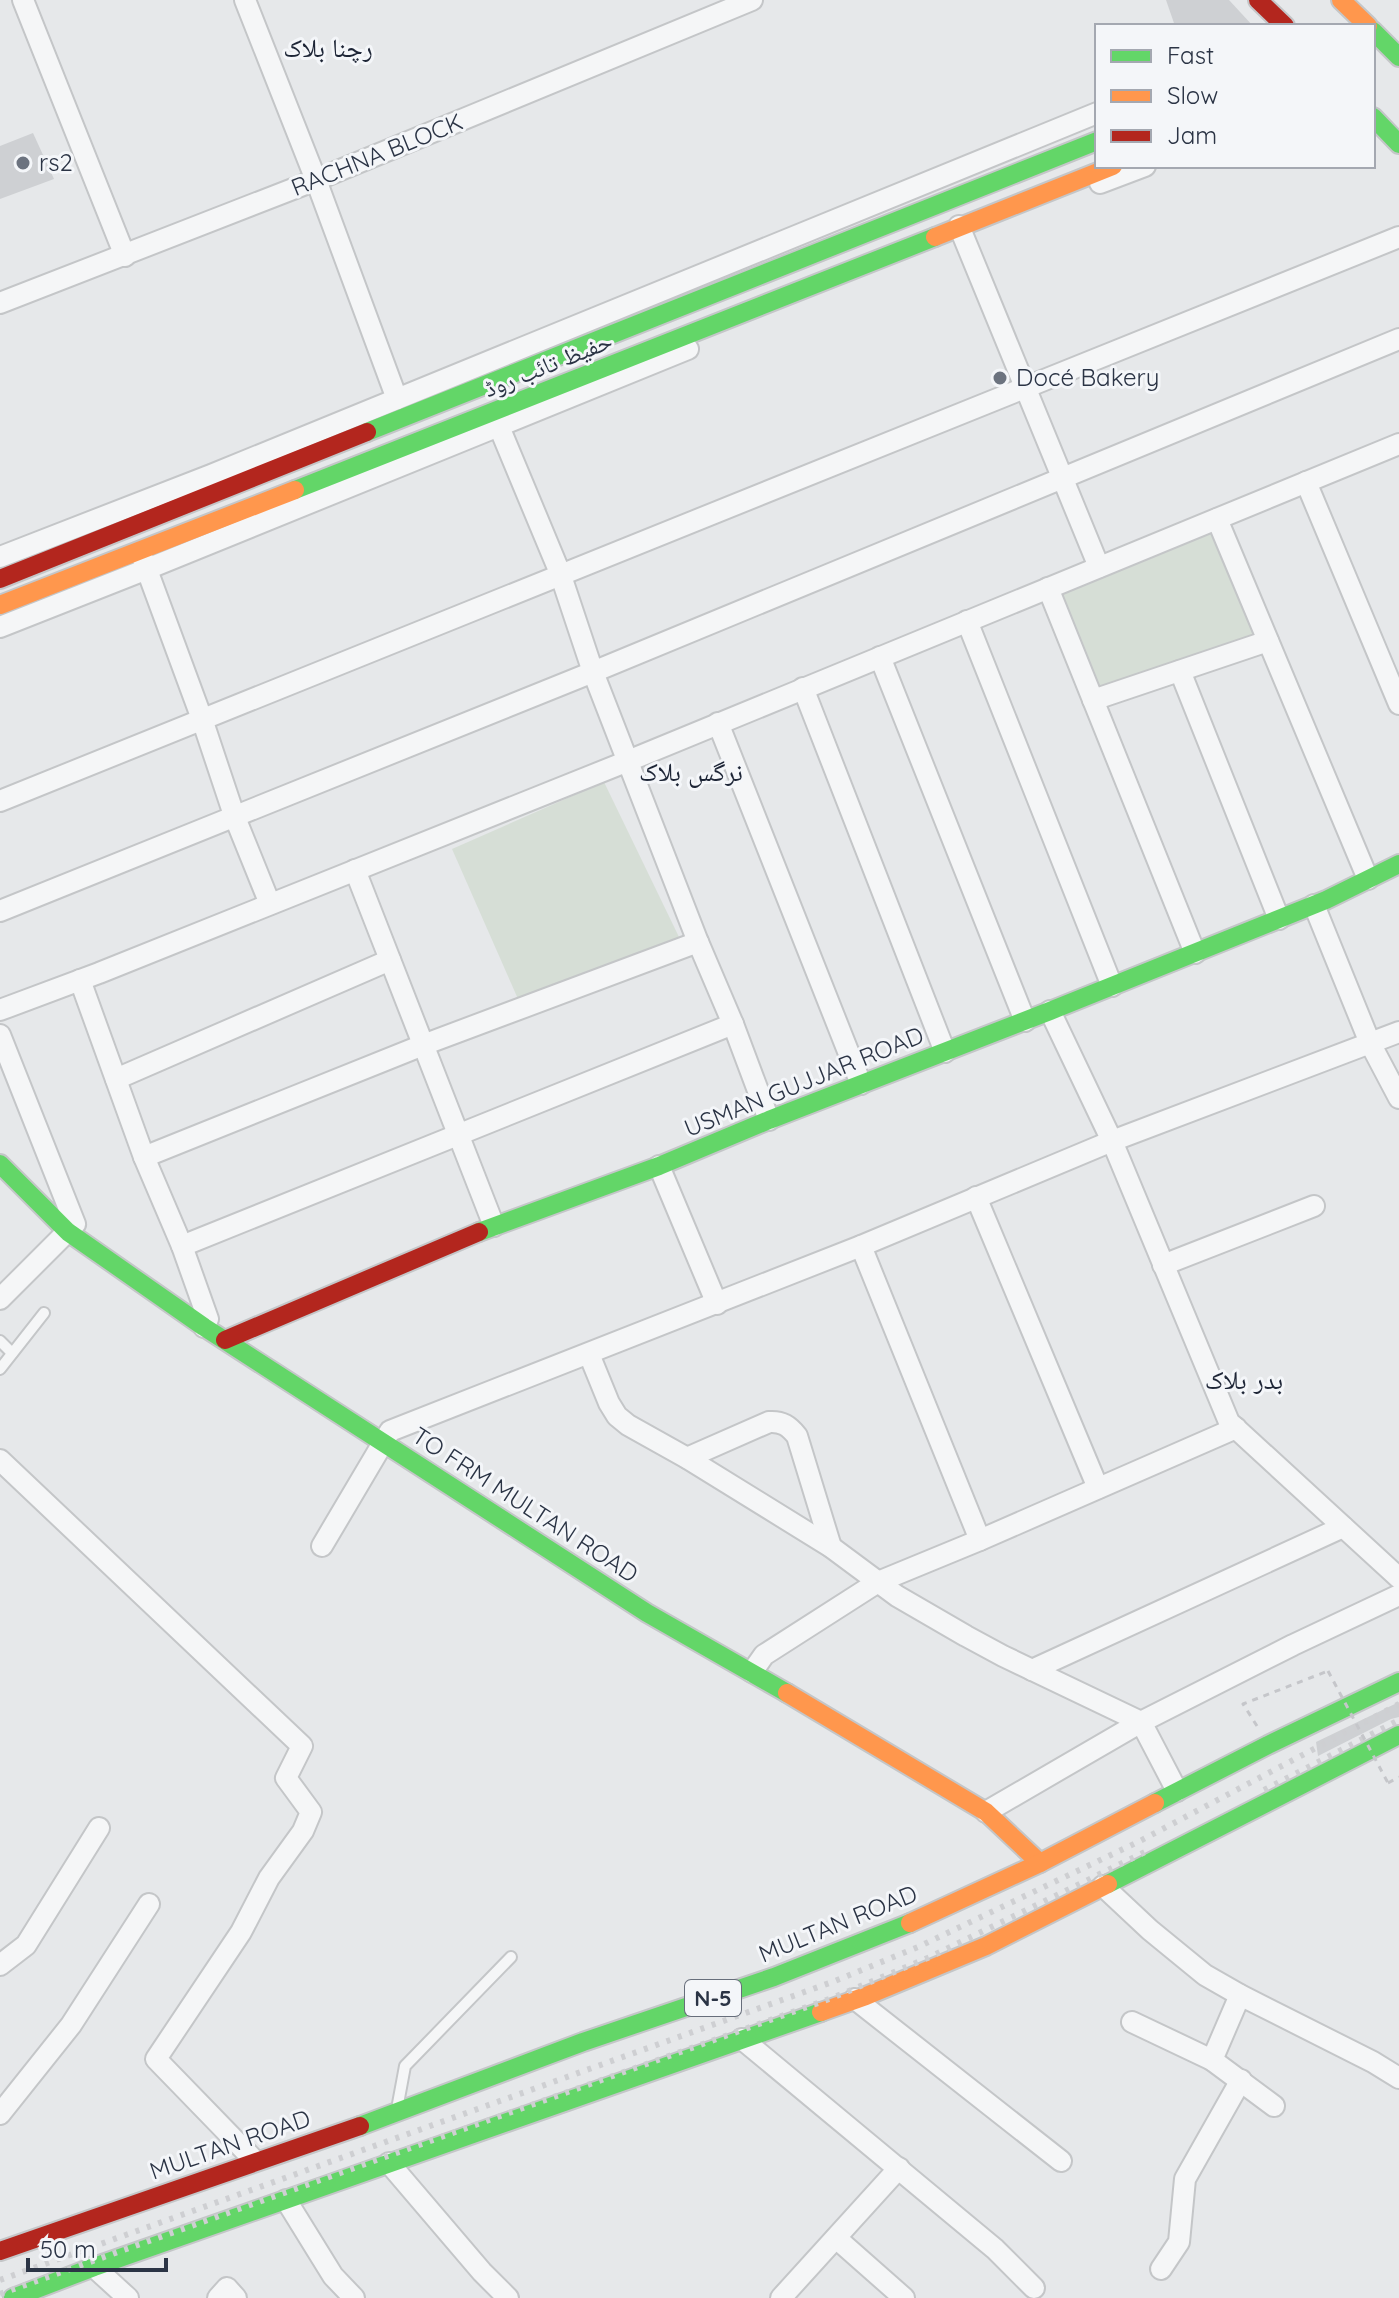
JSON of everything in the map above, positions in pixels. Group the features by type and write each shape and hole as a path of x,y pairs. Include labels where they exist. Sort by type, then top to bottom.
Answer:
{"street":[{"path":"23,0 125,256"},
{"path":"245,0 397,399"},
{"name":"RACHNA BLOCK","path":"0,303 316,180 752,0"},
{"path":"1258,0 1283,24"},
{"path":"1341,0 1366,24"},
{"path":"1375,33 1399,57"},
{"path":"0,557 211,475 381,416 397,399 1095,114"},
{"path":"1375,119 1399,144"},
{"name":"حفیظ تائب روڈ","path":"0,579 381,416 824,249 1095,142"},
{"name":"حفیظ تائب روڈ","path":"0,605 140,549 496,420 835,275 961,231 1108,168"},
{"path":"0,627 147,569 496,420 961,231 1139,168"},
{"path":"961,231 1099,567"},
{"path":"0,801 1399,237"},
{"path":"824,249 835,275"},
{"path":"0,911 593,672 1399,339"},
{"path":"496,420 560,573 593,672 769,1120"},
{"path":"0,1010 628,761 1306,482 1397,450"},
{"path":"1306,482 1399,704"},
{"path":"1217,519 1368,879"},
{"path":"140,549 234,815 270,904"},
{"path":"1048,588 1195,953"},
{"path":"967,621 1112,986"},
{"path":"1093,700 1268,641"},
{"path":"880,657 1025,1021"},
{"path":"1180,671 1279,919"},
{"path":"803,688 945,1052"},
{"path":"718,723 861,1084"},
{"name":"USMAN GUJJAR ROAD","path":"225,1340 494,1226 659,1166 1314,905 1399,864"},
{"path":"355,870 494,1226"},
{"path":"1314,905 1370,1043 1399,1098"},
{"path":"144,1157 423,1045 698,942"},
{"path":"116,1079 390,960"},
{"path":"80,980 144,1157 182,1246 208,1319 204,1327"},
{"path":"1050,1011 1112,1141 1229,1422 1399,1578"},
{"path":"182,1246 733,1024"},
{"path":"322,1546 390,1431 717,1304 1112,1141 1399,1032"},
{"path":"0,1035 75,1224 0,1299"},
{"name":"TO FRM MULTAN ROAD","path":"0,1164 68,1232 204,1327 647,1613 986,1812 1040,1863"},
{"path":"659,1166 717,1304"},
{"path":"976,1197 1098,1488"},
{"path":"1163,1265 1314,1206"},
{"path":"861,1246 980,1540"},
{"path":"589,1354 617,1416 628,1425 831,1547 897,1596 966,1636 1141,1722 1177,1791"},
{"path":"687,1458 769,1422 783,1423 797,1436 831,1547"},
{"path":"752,1672 764,1655 878,1582 1236,1428"},
{"path":"0,1460 302,1746 286,1778 311,1812 303,1831 269,1878 241,1932 156,2059 255,2161"},
{"path":"1032,1670 1343,1527"},
{"path":"986,1812 1141,1722 1399,1595"},
{"name":"MULTAN ROAD","path":"0,2251 396,2114 583,2042 774,1977 886,1934 1040,1863 1268,1745 1399,1682"},
{"name":"N-5","path":"13,2298 855,1999 986,1946 1399,1735"},
{"path":"0,1965 26,1945 99,1828"},
{"path":"1103,1886 1205,1975 1399,2078"},
{"path":"0,2114 71,2025 149,1904"},
{"path":"1212,2060 1240,1995"},
{"path":"855,1999 1061,2161"},
{"path":"1132,2022 1212,2060 1274,2106"},
{"path":"742,2039 995,2249 1034,2288"},
{"path":"1161,2269 1179,2242 1185,2179 1241,2080"},
{"path":"389,2163 508,2298"},
{"path":"781,2298 899,2168"},
{"path":"286,2200 333,2276 354,2298"},
{"path":"836,2238 904,2298"},
{"path":"94,2267 128,2298"},
{"path":"218,2298 227,2288 236,2298"}],"lane":[{"path":"0,1369 44,1313"},
{"path":"0,1341 12,1353"},
{"path":"396,2114 405,2066 511,1957"}],"path":[{"path":"1268,1745 1243,1704 1328,1671 1388,1783 1399,1777"}],"shaded area":[{"path":"1212,529 1259,638 1097,690 1060,591"},
{"path":"604,782 679,937 518,999 452,849"}],"building":[{"path":"1166,0 1229,0 1251,24 1174,24"},
{"name":"rs2","path":"33,133 54,179 0,199 0,146"},
{"path":"1399,1702 1399,1717 1318,1756 1316,1742"}],"railway":[{"path":"0,2280 835,1981 918,1947 1138,1842 1399,1704"},
{"path":"1264,1790 1399,1720"},
{"path":"0,2294 832,1998 930,1957 1147,1851"}],"traffic: fast":[{"path":"1375,33 1399,57"},
{"path":"1375,119 1399,144"},
{"path":"367,432 1095,142"},
{"path":"295,490 935,237"},
{"path":"479,1232 659,1166 1050,1011 1326,900 1399,864"},
{"path":"0,1164 68,1232 204,1327 647,1613 787,1693"},
{"path":"1155,1803 1399,1682"},
{"path":"1108,1884 1399,1735"},
{"path":"360,2126 583,2042 774,1977 910,1923"},
{"path":"13,2298 821,2012"}],"traffic: slow":[{"path":"1341,0 1366,24"},
{"path":"935,237 1108,168"},
{"path":"0,605 295,490"},
{"path":"787,1693 986,1812 1040,1863"},
{"path":"910,1923 1040,1863 1155,1803"},
{"path":"821,2012 986,1946 1108,1884"}],"traffic: jam":[{"path":"1258,0 1283,24"},
{"path":"0,579 367,432"},
{"path":"225,1340 479,1232"},
{"path":"0,2251 360,2126"}],"place":[{"name":"rs2","path":"23,163"},
{"name":"Docé Bakery","path":"1000,378"}],"district":[{"name":"رچنا بلاک","path":"328,48"},
{"name":"نرگس بلاک","path":"691,772"},
{"name":"بدر بلاک","path":"1244,1380"}]}
